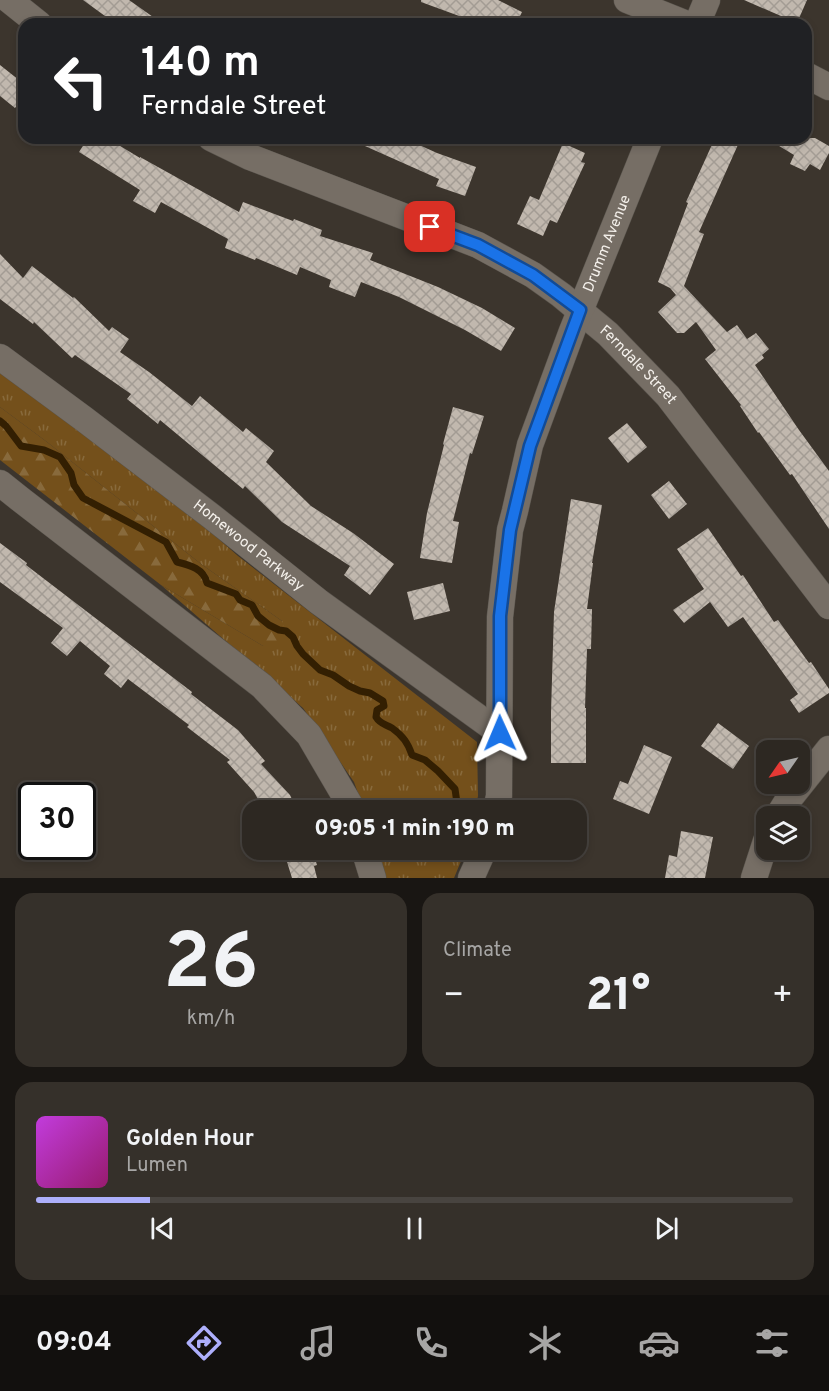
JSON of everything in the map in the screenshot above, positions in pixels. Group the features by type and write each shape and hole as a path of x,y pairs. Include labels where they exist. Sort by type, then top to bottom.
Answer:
{"street":[{"path":"9,0 32,18"},
{"path":"627,0 672,18"},
{"path":"700,18 707,0"},
{"path":"812,78 829,87"},
{"name":"Ferndale Street","path":"223,144 250,157 478,245 533,275 580,310 608,334 668,396 829,606"},
{"name":"Drumm Avenue","path":"498,800 500,616 510,530 530,446 580,310 648,144"},
{"name":"Homewood Parkway","path":"0,357 212,516 319,602 500,733"},
{"path":"0,483 262,686 309,735 347,800"},
{"path":"784,806 829,749"},
{"path":"367,860 373,878"},
{"path":"471,878 479,860"},
{"path":"754,878 760,860"}],"green space":[{"path":"0,368 180,505 238,556 477,742 477,800 360,800 354,782 303,708 161,585 263,646 282,621 201,564 0,407"},
{"path":"0,407 201,564 282,621 288,642 263,646 161,585 0,460"},
{"path":"380,860 461,860 454,878 385,878"}],"building":[{"path":"83,0 129,0 154,18 108,18"},
{"path":"421,0 498,0 522,12 519,18 465,18 421,2"},
{"path":"744,0 807,0 799,18 785,18"},
{"path":"0,65 18,79 18,104 15,108 0,96"},
{"path":"812,138 815,138 829,146 829,153 820,170 810,164 805,171 790,164 794,155 776,144 812,144"},
{"path":"84,144 117,144 239,212 243,202 322,230 320,236 373,253 370,260 438,287 482,308 515,328 501,351 399,297 361,282 355,297 329,287 331,280 300,267 297,275 225,248 228,239 161,202 155,213 133,201 140,190 79,152"},
{"path":"360,144 417,144 476,167 465,196 436,186 439,179"},
{"path":"563,144 585,153 581,162 585,163 557,223 550,220 543,236 517,224 530,196 539,200"},
{"path":"712,144 738,144 699,232 704,234 684,286 727,332 737,325 747,339 756,333 769,349 762,355 764,358 755,365 829,471 829,529 792,474 790,475 758,433 741,405 705,359 716,350 696,322 684,333 677,333 658,312 676,295 670,288 658,282 688,203 686,202"},
{"path":"0,254 23,278 32,266 74,297 109,331 112,327 129,339 120,352 192,406 200,396 243,432 246,428 274,451 266,462 311,506 353,533 394,564 370,595 344,575 350,566 282,522 245,486 243,489 160,420 158,424 127,399 131,394 75,355 72,358 34,322 33,324 0,299"},
{"path":"453,407 484,416 472,454 470,453 453,521 459,522 452,563 420,558 427,513"},
{"path":"627,423 647,447 628,463 608,438"},
{"path":"669,481 687,504 669,519 651,495"},
{"path":"571,499 602,505 587,609 592,609 591,649 587,649 586,763 551,763 554,612"},
{"path":"708,528 774,622 778,620 829,689 829,693 799,713 790,700 798,694 743,617 728,627 710,602 684,623 673,610 704,589 677,549"},
{"path":"0,543 238,730 265,761 261,764 292,800 258,800 227,762 230,760 187,727 189,725 128,679 121,688 104,674 110,666 80,641 67,656 51,643 63,628 0,582"},
{"path":"443,583 450,611 414,620 407,592"},
{"path":"718,723 749,746 733,769 701,746"},
{"path":"644,745 672,757 649,814 613,799 620,781 628,784"},
{"path":"681,831 713,837 705,878 665,878 669,855 677,857"},
{"path":"286,860 315,860 317,865 314,866 317,878 292,878"}],"waterway":[{"path":"0,421 21,446 44,450 60,457 83,498 166,542 177,562 196,568 203,574 207,583 236,594 240,600 252,605 258,616 269,625 286,631 293,637 303,654 320,670 383,701 384,706 377,710 376,717 381,723 399,734 407,743 412,755 425,760 438,771 455,789 457,800"}],"route":[{"path":"430,227 478,245 533,275 580,310 530,446 510,530 500,616 500,733"}]}
